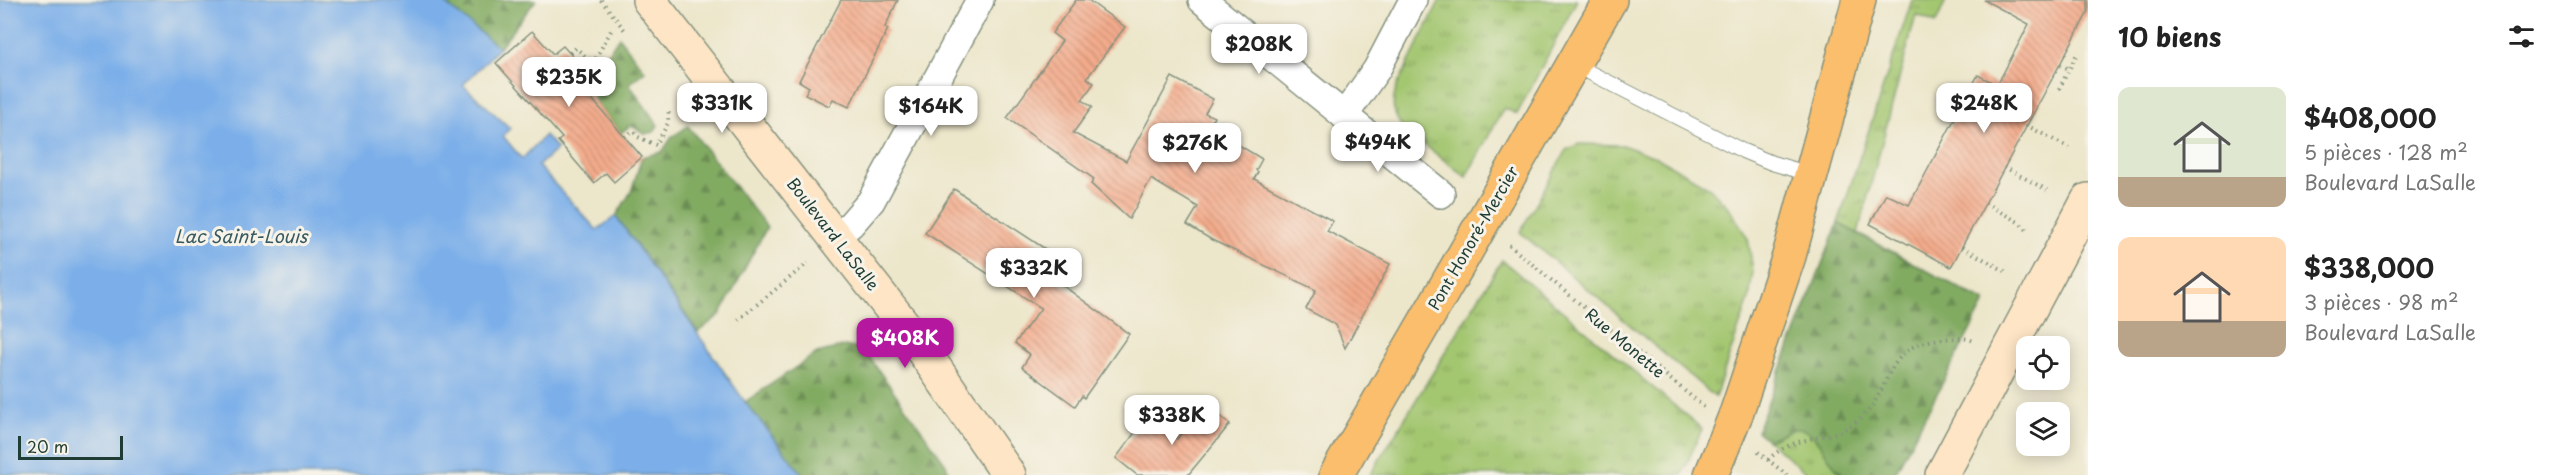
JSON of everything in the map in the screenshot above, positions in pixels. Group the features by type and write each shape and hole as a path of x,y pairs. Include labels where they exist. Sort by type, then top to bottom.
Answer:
{"highway":[{"name":"Pont Honoré-Mercier","path":"1336,475 1610,0"},
{"path":"1728,455 1721,412 1769,321 1813,175 1859,0"}],"main road":[{"name":"Boulevard LaSalle","path":"649,0 914,338 1009,475"},
{"path":"1942,475 2086,211"}],"street":[{"path":"836,237 871,201 980,0"},
{"path":"1202,0 1441,194"},
{"path":"1344,117 1377,69 1413,0"}],"lane":[{"path":"1573,64 1743,151 1772,163 1813,175"}],"path":[{"path":"570,53 576,48 593,63 612,29"},
{"path":"2060,89 2078,52"},
{"path":"2060,65 2069,69"},
{"path":"625,137 633,131 638,137 656,145 668,123 669,109"},
{"path":"2026,125 2069,148"},
{"path":"2004,167 2047,190"},
{"path":"1985,203 2020,223 2027,230"},
{"name":"Rue Monette","path":"1507,243 1721,412"},
{"path":"1962,247 2005,271"},
{"path":"738,320 807,262 814,271"},
{"path":"1768,460 1778,449 1787,445 1833,434 1855,423 1867,412 1894,365 1905,351 1918,342 1952,338 1971,339"},
{"path":"1728,455 1768,460 1787,475"}],"green space":[{"path":"441,0 536,0 499,48"},
{"path":"1440,0 1577,0 1517,114 1504,108 1466,177 1404,129 1394,109 1397,86"},
{"path":"1912,0 1946,0 1936,23 1916,15 1858,233 1985,302 1894,475 1809,475 1757,431 1838,223"},
{"path":"619,37 645,71 629,84 658,125 654,132 645,134 631,125 621,133 598,106 590,88 579,75 585,70 600,66"},
{"path":"688,126 767,227 720,315 698,332 616,216 631,192 642,157 662,152 672,137"},
{"path":"1579,144 1622,145 1656,157 1710,188 1730,209 1748,239 1753,271 1749,299 1715,397 1520,232 1566,150"},
{"path":"1838,223 1985,302 1894,475 1842,475 1816,439 1803,430 1796,429 1768,440 1757,431"},
{"path":"1502,260 1702,429 1682,475 1370,475"},
{"path":"845,346 864,350 946,464 949,475 803,475 745,402 817,353"}],"water":[{"name":"Lac Saint-Louis","path":"0,0 441,0 499,48 463,85 510,128 503,136 522,159 545,135 557,149 538,166 597,230 616,216 745,402 803,475 0,475"}],"building":[{"path":"841,0 898,0 885,27 888,29 849,107 833,99 829,106 805,94 809,87 799,81"},
{"path":"1076,0 1088,0 1125,27 1087,78 1094,83 1082,100 1092,107 1073,133 1126,161 1172,77 1213,99 1205,113 1214,117 1209,127 1262,159 1254,179 1333,221 1327,231 1390,264 1345,348 1336,325 1306,309 1316,290 1212,240 1187,225 1198,207 1151,179 1129,219 1091,184 1094,179 1007,118 1062,41 1052,33"},
{"path":"1984,0 2088,0 2088,12 1951,267 1870,224 1886,194 1909,205 1978,75 1997,85 2029,24"},
{"path":"532,31 553,54 563,46 585,70 579,75 590,88 586,92 642,157 614,182 606,173 594,183 558,141 562,138 496,63"},
{"path":"954,189 1050,252 1039,268 1129,334 1084,398 1082,396 1075,406 1022,367 1030,355 1015,343 1041,308 925,233"},
{"path":"1205,404 1230,424 1188,475 1137,475 1116,458 1148,415 1177,439"}]}
